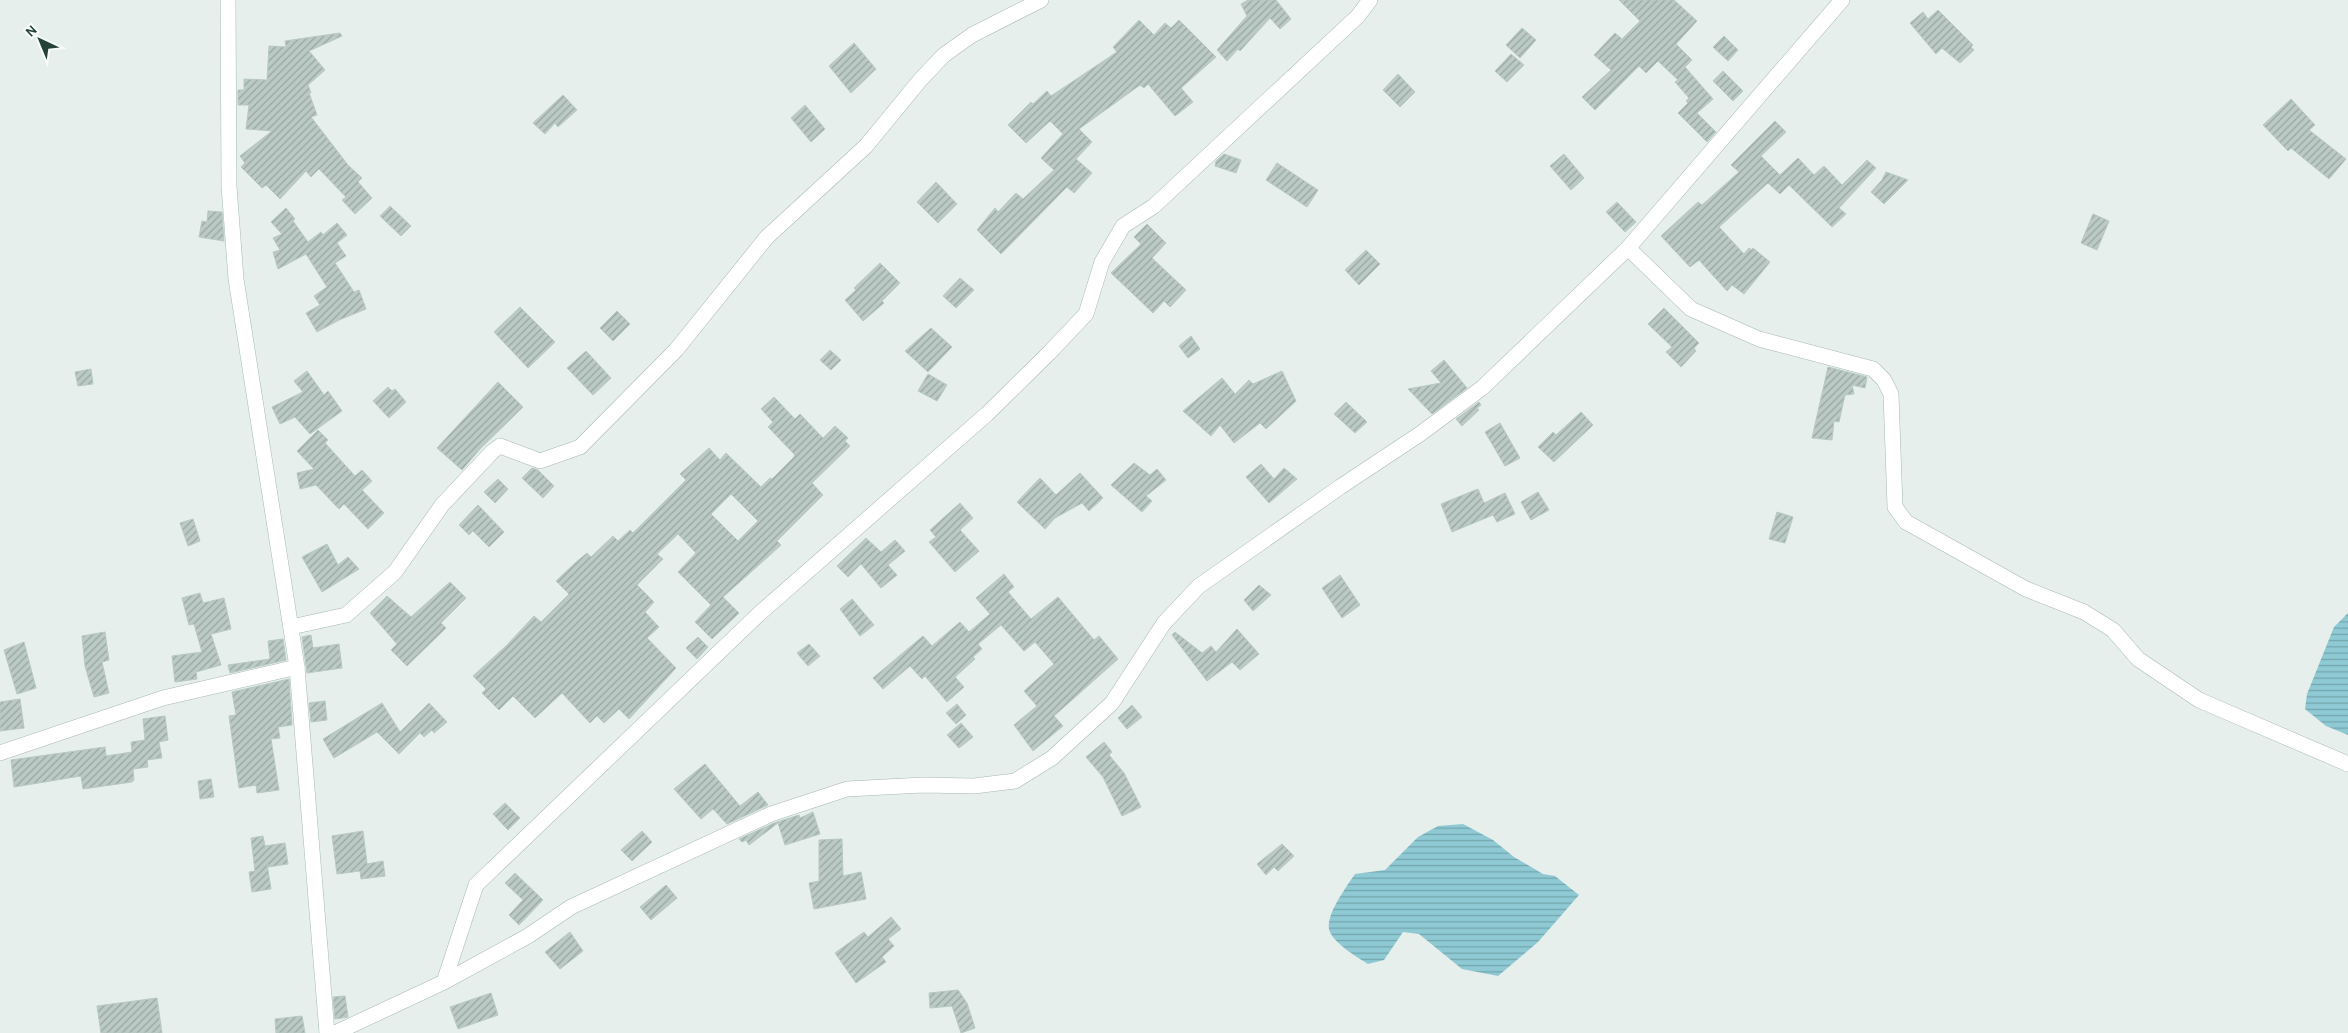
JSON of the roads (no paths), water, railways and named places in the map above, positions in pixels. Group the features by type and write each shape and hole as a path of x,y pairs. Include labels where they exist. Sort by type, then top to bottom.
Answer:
{"street":[{"path":"228,0 229,186 236,279 297,667 327,1033"},
{"path":"291,627 346,615 396,572 442,506 492,451 500,446 540,461 580,447 676,350 767,237 866,146 921,79 944,55 972,35 1042,0"},
{"path":"444,982 476,885 760,612 987,414 1086,314 1102,262 1124,226 1154,206 1358,16 1370,0"},
{"path":"336,1033 444,982 528,936 571,907 771,814 847,789 923,785 974,786 1015,781 1052,758 1112,703 1164,623 1199,586 1340,486 1420,434 1482,388 1628,248 1842,0"},
{"path":"1628,248 1691,309 1759,339 1872,369 1884,380 1891,394 1895,507 1906,522 2026,589 2091,617 2113,630 2138,660 2199,700 2348,764"},
{"path":"0,752 163,698 297,667"}],"water":[{"path":"2348,613 2348,735 2326,726 2305,709 2307,694 2334,627"},
{"path":"1463,824 1493,840 1514,857 1543,874 1555,876 1579,895 1538,942 1498,976 1462,969 1419,934 1403,932 1384,960 1368,964 1336,941 1330,932 1330,919 1337,902 1355,874 1385,870 1418,837 1438,826"}]}
